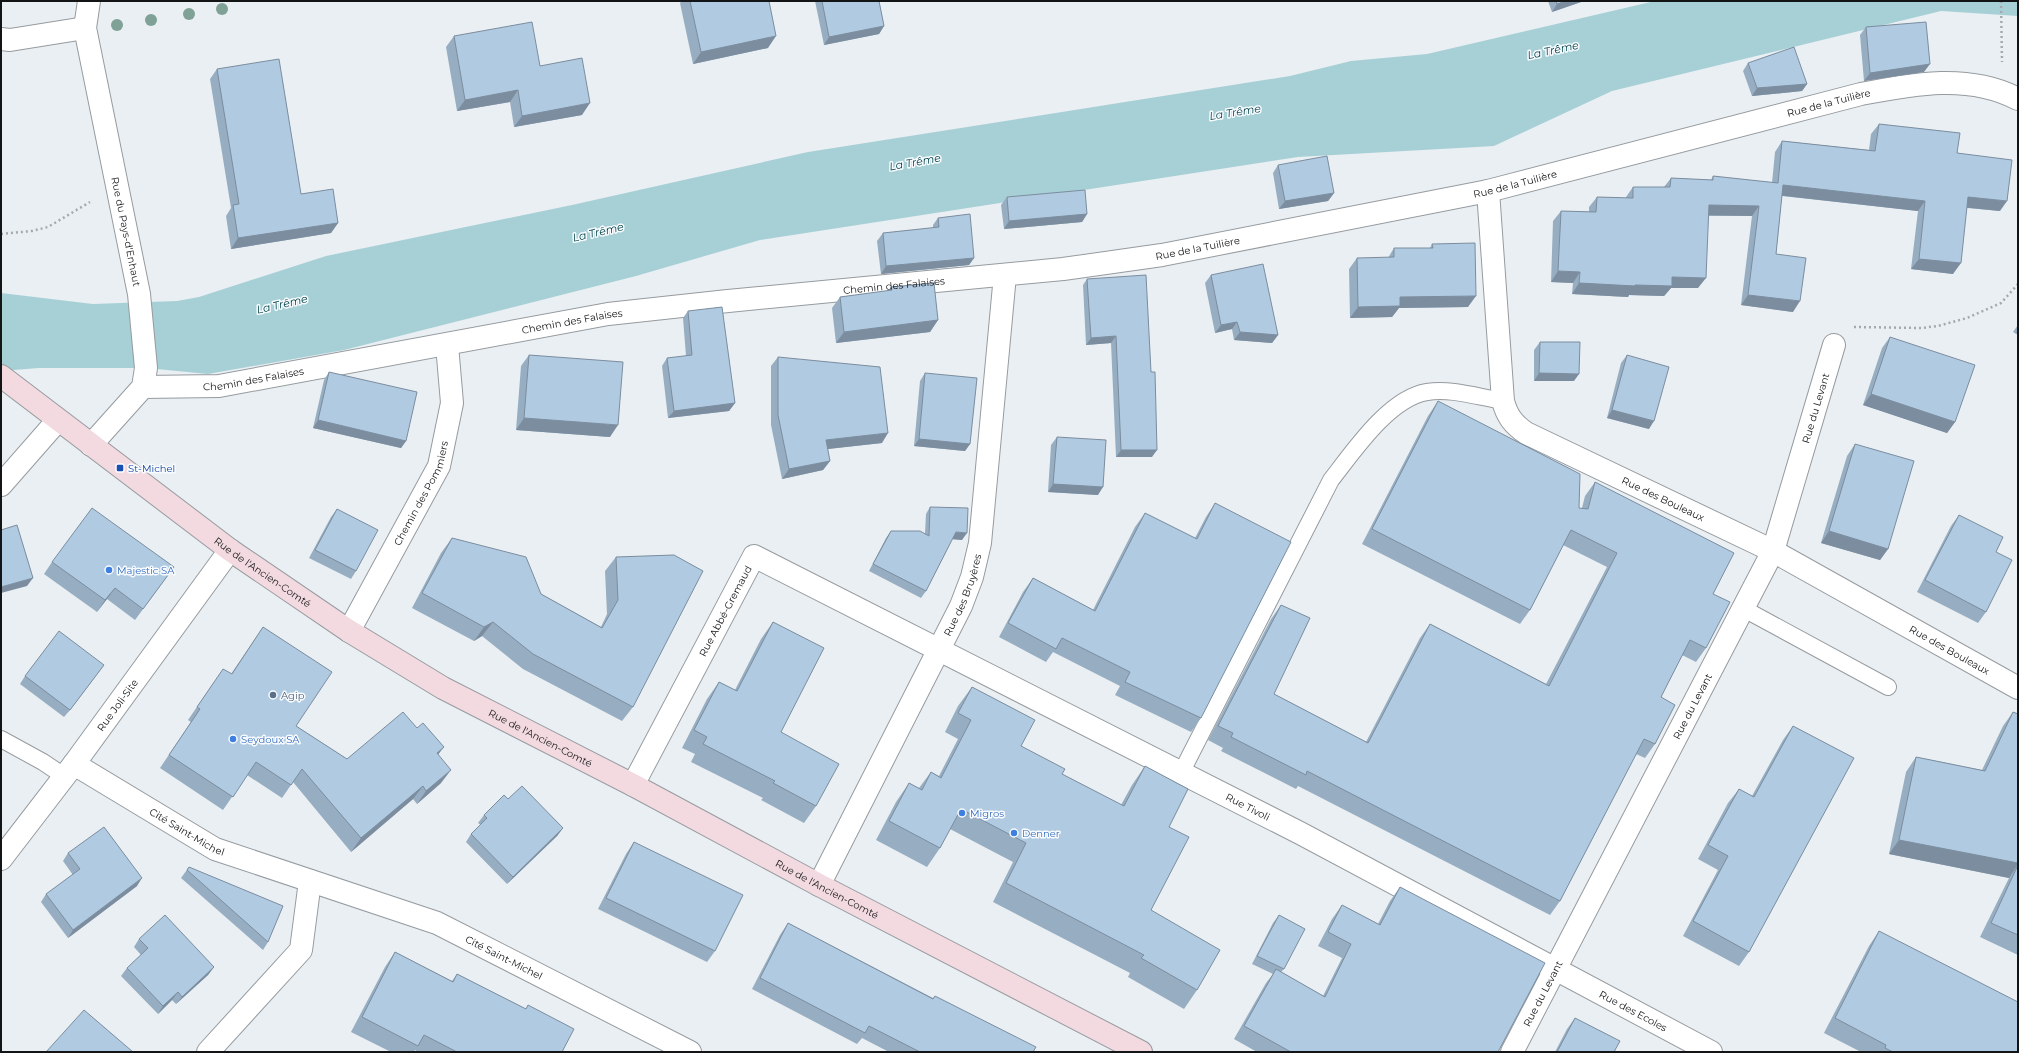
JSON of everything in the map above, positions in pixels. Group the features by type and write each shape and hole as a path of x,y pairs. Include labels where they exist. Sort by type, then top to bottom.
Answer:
{"main road":[{"name":"Rue de l'Ancien-Comté","path":"1,376 230,550 349,631 443,688 633,785 1113,1046 1141,1052"}],"street":[{"name":"Rue du Pays-d'Enhaut","path":"93,2 85,28 139,294 144,377"},
{"path":"1,39 10,40 85,28"},
{"name":"Rue de la Tuilière","path":"1005,275 1063,269 1162,255 1488,191 1861,94 1910,84 1947,82 2010,95"},
{"name":"Rue des Bouleaux","path":"1488,191 1503,401 1507,414 1515,425 1526,433 1773,551 2018,688"},
{"name":"Chemin des Falaises","path":"144,377 219,386 448,345 608,314 728,301 1005,275"},
{"name":"Rue des Bruyères","path":"819,885 960,606 977,560 1005,275"},
{"name":"Chemin des Pommiers","path":"349,631 439,466 452,403 448,345"},
{"name":"Rue du Levant","path":"1512,1052 1773,551 1834,345"},
{"path":"91,445 144,377"},
{"path":"1,485 58,420"},
{"name":"Rue Joli-Site","path":"1,859 69,770 230,550"},
{"name":"Rue Abbé-Gremaud","path":"633,785 754,556 938,649"},
{"name":"Rue Tivoli","path":"938,649 1181,773 1556,969"},
{"name":"Cité Saint-Michel","path":"69,770 215,850 437,923 690,1052"},
{"path":"208,1052 301,950 310,880"},
{"name":"Rue des Ecoles","path":"1556,969 1711,1052"}],"lane":[{"path":"1181,773 1331,480 1357,445 1386,414 1408,400 1425,392 1454,392 1503,401"},
{"path":"1744,609 1888,687"},
{"path":"1,739 43,762 69,770"}],"path":[{"path":"2001,1 2001,28 2010,95"},
{"path":"1,234 32,231 48,227 90,202"},
{"path":"1834,345 1838,336 1844,330 1852,327 1921,328 1938,326 1967,318 2001,303 2018,284"}],"water":[{"name":"La Trême","path":"1655,1 2018,1 2018,16 1941,11 1612,91 1494,146 1298,157 760,240 636,276 344,350 208,374 146,368 39,368 1,371 1,293 93,304 177,301 199,297 326,256 572,205 808,152 1290,76 1351,61 1427,54"}],"building":[{"path":"690,1 769,1 776,36 701,52"},
{"path":"822,1 879,1 884,26 829,37"},
{"path":"1556,1 1566,1 1557,4"},
{"path":"532,22 540,66 582,58 590,103 522,116 518,90 465,100 454,36"},
{"path":"1926,22 1930,64 1870,73 1866,27"},
{"path":"1794,47 1807,84 1757,88 1748,63"},
{"path":"279,59 301,194 333,189 338,223 238,238 233,205 239,204 217,69"},
{"path":"1879,124 1960,133 1957,153 2012,160 2007,201 1968,197 1961,263 1919,259 1925,201 1783,185 1776,254 1806,258 1800,301 1748,295 1759,206 1709,205 1706,278 1672,277 1672,286 1635,286 1579,283 1580,272 1558,271 1561,211 1596,212 1597,197 1633,198 1633,187 1670,187 1671,178 1713,180 1713,176 1778,183 1782,141 1875,151"},
{"path":"1327,156 1334,193 1285,201 1278,165"},
{"path":"1085,190 1087,214 1009,221 1007,197"},
{"path":"970,214 974,258 886,266 883,233 939,227 938,218"},
{"path":"1475,243 1476,296 1400,297 1400,306 1358,307 1357,258 1394,257 1394,248 1433,248 1432,244"},
{"path":"1263,264 1278,335 1240,332 1237,322 1221,325 1211,275"},
{"path":"1146,275 1151,372 1155,372 1157,450 1121,450 1116,336 1091,338 1087,279"},
{"path":"934,283 938,320 844,332 840,297 892,290 891,287"},
{"path":"722,307 735,403 674,411 667,358 692,355 688,311"},
{"path":"1890,337 1975,365 1955,422 1871,394"},
{"path":"1540,342 1580,342 1579,374 1539,373"},
{"path":"529,355 623,362 618,425 524,418"},
{"path":"1627,355 1669,367 1654,421 1612,410"},
{"path":"778,357 880,367 888,433 826,440 830,461 789,469 778,415"},
{"path":"329,372 417,392 406,441 318,420"},
{"path":"925,373 977,378 970,444 919,439"},
{"path":"1438,401 1580,474 1579,508 1588,509 1595,482 1734,553 1713,594 1730,602 1706,648 1690,640 1661,697 1675,705 1655,744 1644,739 1560,901 1307,771 1306,775 1231,737 1233,733 1218,726 1281,605 1310,618 1274,694 1368,743 1430,624 1549,686 1617,553 1571,530 1530,610 1372,529"},
{"path":"1057,437 1106,440 1103,487 1053,484"},
{"path":"1855,444 1914,461 1888,549 1829,531"},
{"path":"1215,503 1291,542 1201,718 1125,682 1130,672 1062,638 1056,649 1008,623 1033,578 1095,611 1145,513 1197,539"},
{"path":"930,507 968,508 967,533 956,532 926,591 873,564 891,531 920,531 929,536"},
{"name":"Majestic SA","path":"92,508 174,567 143,609 115,588 105,600 52,562"},
{"path":"337,509 378,530 356,571 315,550"},
{"path":"1959,515 2003,537 1996,552 2012,560 1986,612 1925,580"},
{"path":"17,525 33,578 1,587 1,530"},
{"path":"452,538 526,557 541,594 602,628 618,600 616,557 674,555 703,571 633,707 533,654 493,622 484,627 422,593"},
{"path":"773,622 824,648 781,732 839,764 816,806 773,783 775,781 703,744 707,737 694,730 719,682 737,691"},
{"path":"263,627 332,672 296,726 347,759 403,712 417,728 423,723 444,747 437,753 451,770 426,791 423,786 361,838 302,769 291,785 256,762 233,797 169,755 200,709 197,707 223,669 232,674"},
{"path":"59,631 104,665 70,710 25,676"},
{"path":"972,687 1035,720 1021,746 1065,769 1062,774 1124,806 1145,766 1188,789 1169,827 1189,837 1151,910 1220,950 1197,990 1141,958 1144,955 1006,883 1026,843 961,809 940,848 889,821 909,783 922,790 931,772 941,778 971,720 958,713"},
{"path":"2013,712 2018,714 2018,863 1899,840 1916,757 1985,771"},
{"path":"1793,726 1854,758 1749,952 1693,921 1728,856 1708,845 1739,789 1754,797"},
{"path":"522,786 563,828 513,877 471,834 487,818 484,815 504,795 508,799"},
{"path":"104,827 142,878 73,930 46,894 80,869 68,853"},
{"path":"634,842 743,895 715,951 606,898"},
{"path":"2018,865 2018,935 1991,923"},
{"path":"189,867 283,906 268,942 187,870"},
{"path":"1400,887 1545,963 1498,1052 1291,1052 1244,1026 1276,969 1325,997 1351,944 1328,932 1342,905 1380,925"},
{"path":"165,915 214,967 182,997 178,992 163,1006 127,968 148,948 139,939"},
{"path":"1279,915 1305,929 1284,969 1257,956"},
{"path":"788,923 933,999 935,996 1036,1047 1033,1052 920,1052 869,1026 865,1033 760,978"},
{"path":"1879,931 2018,1002 2018,1052 1893,1052 1885,1048 1886,1045 1835,1018"},
{"path":"395,952 453,982 457,974 526,1009 528,1005 574,1029 562,1052 457,1052 424,1035 418,1046 362,1017"},
{"path":"84,1010 133,1052 46,1052"},
{"path":"1575,1018 1620,1041 1614,1052 1557,1052"}],"place":[{"name":"St-Michel","path":"120,468"},
{"name":"Majestic SA","path":"109,570"},
{"name":"Agip","path":"273,695"},
{"name":"Seydoux SA","path":"233,739"},
{"name":"Migros","path":"962,813"},
{"name":"Denner","path":"1014,833"}]}
